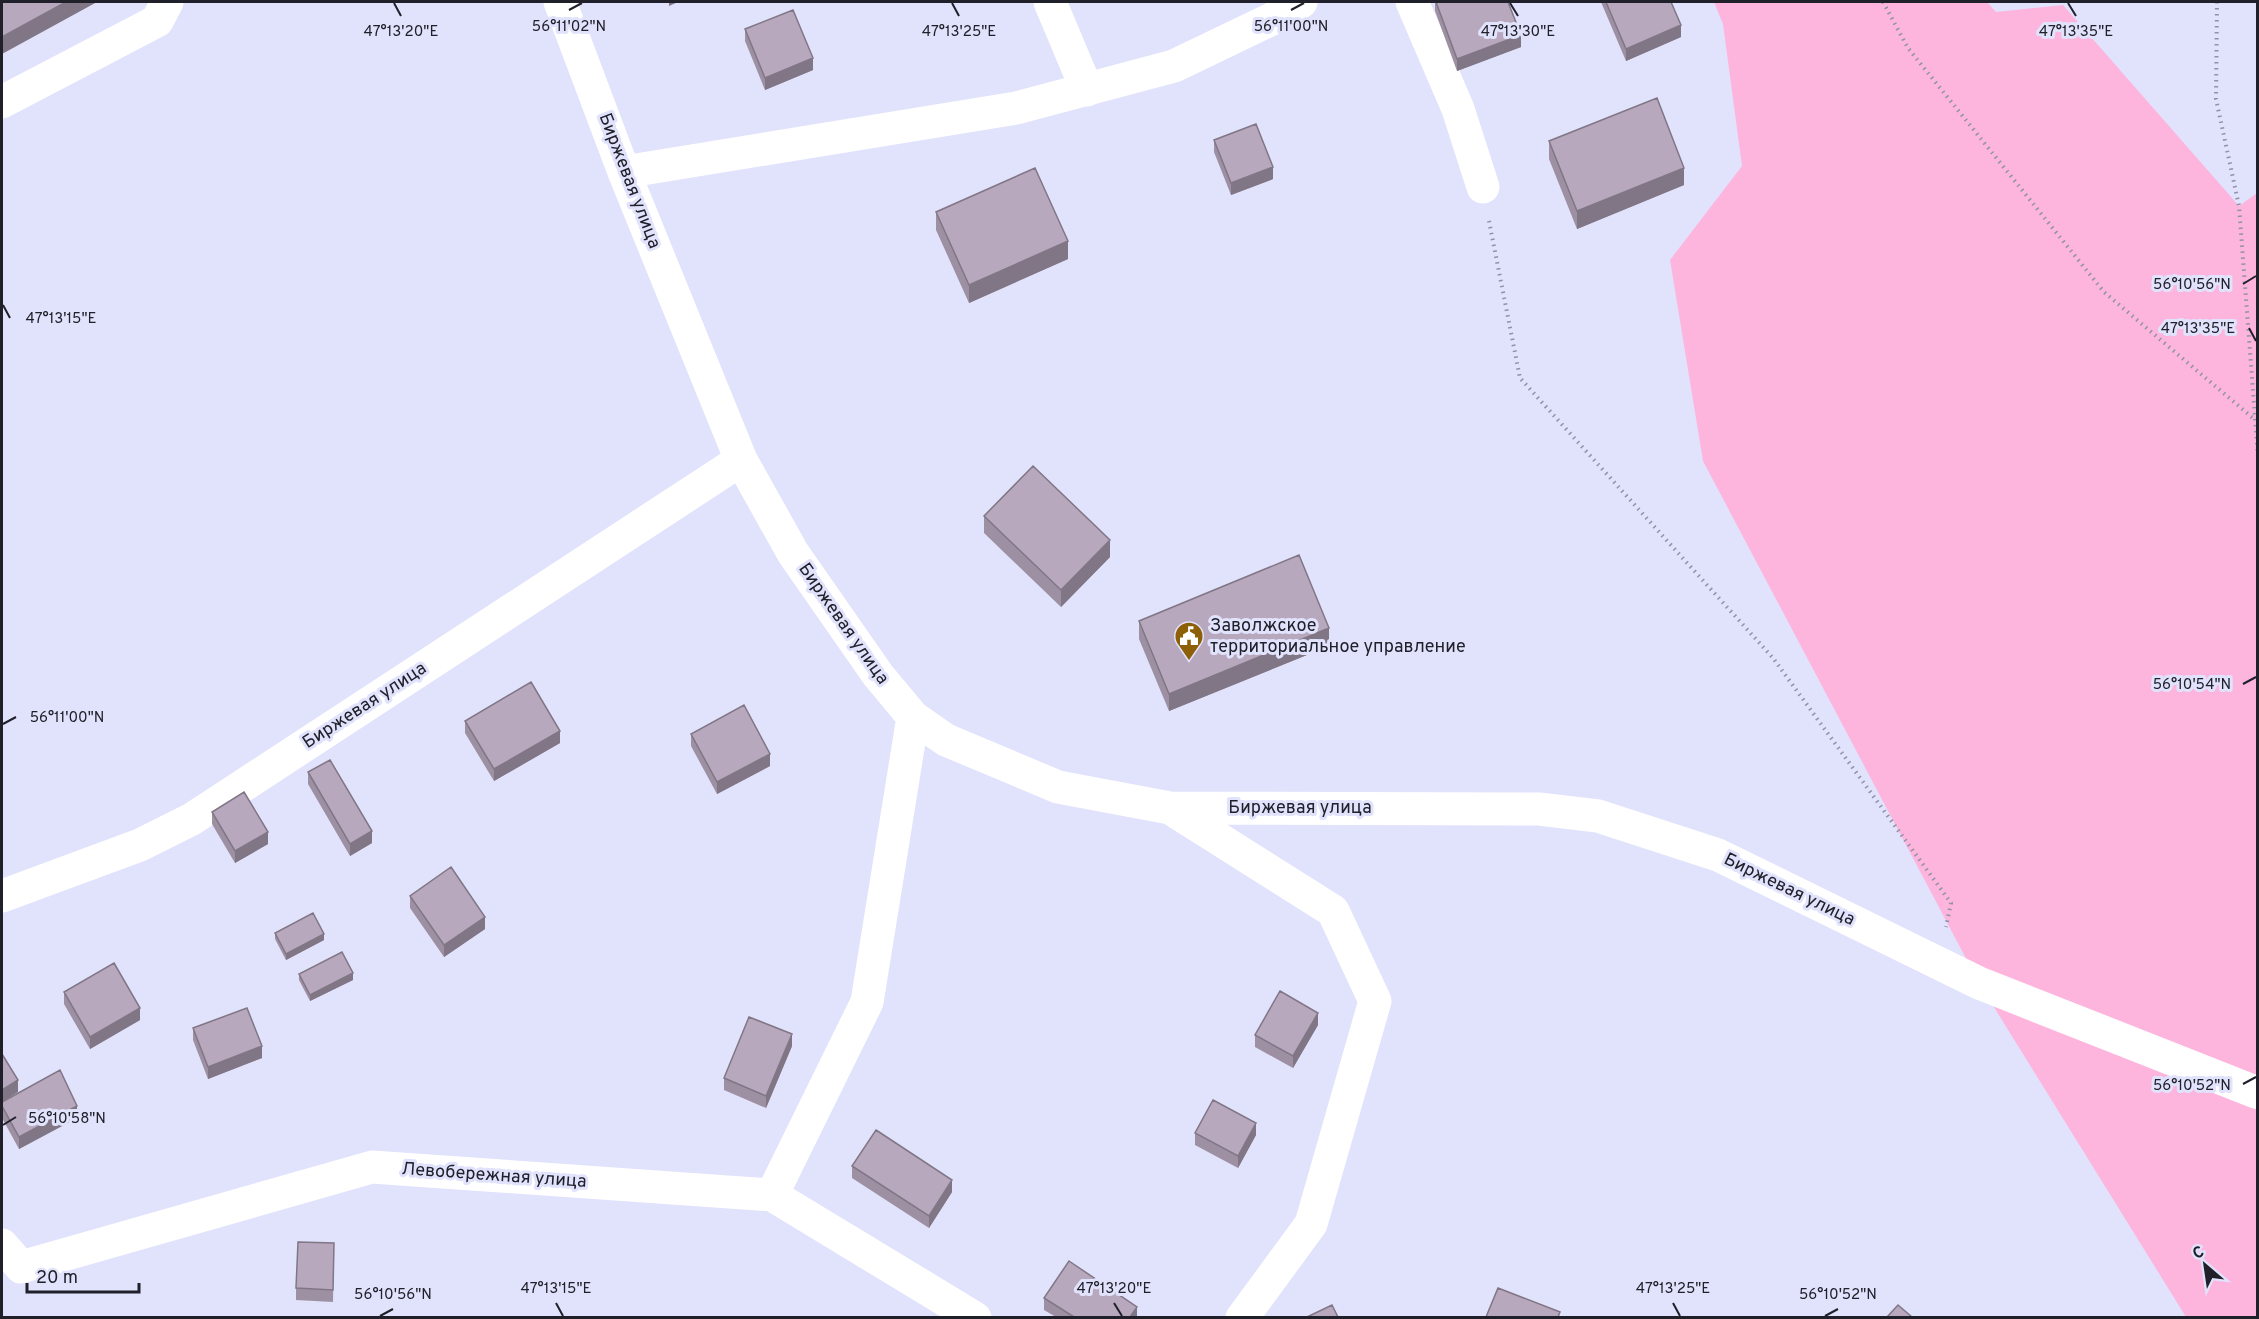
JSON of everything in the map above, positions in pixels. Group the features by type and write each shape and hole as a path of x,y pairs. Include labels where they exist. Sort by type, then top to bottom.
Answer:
{"street":[{"path":"2,102 157,21 167,2"},
{"name":"Биржевая улица","path":"560,2 624,172 741,460 793,553 878,675 913,717 946,740 1058,787 1170,808 1539,809 1598,816 1718,855 1979,983 2258,1093"},
{"path":"1050,2 1087,90"},
{"path":"624,172 1016,108 1174,66 1270,20 1301,2"},
{"path":"1412,2 1458,109 1483,187"},
{"name":"Биржевая улица","path":"2,896 140,845 192,819 741,460"},
{"path":"772,1195 867,1002 913,717"},
{"path":"1170,808 1333,911 1375,1000 1311,1224 1242,1317"},
{"name":"Левобережная улица","path":"2,1245 21,1267 372,1167 772,1195 975,1317"}],"path":[{"path":"1883,2 1908,48 2104,292 2253,418"},
{"path":"2217,2 2216,99 2240,206 2253,418 2258,457"},
{"path":"1483,187 1520,378 1773,658 1951,903 1938,963"}],"shaded area":[{"path":"1714,2 1987,2 1996,12 2063,5 2239,206 2257,193 2257,1317 2186,1317 1979,983 1703,461 1670,260 1742,166 1723,24"}],"building":[{"path":"2,2 66,2 2,37"},
{"path":"1436,2 1508,2 1521,35 1457,59"},
{"path":"1606,2 1671,2 1681,25 1626,49"},
{"path":"793,10 813,58 765,78 745,29"},
{"path":"1657,98 1684,168 1577,211 1549,141"},
{"path":"1256,124 1273,167 1231,183 1214,140"},
{"path":"1035,168 1068,241 969,285 936,212"},
{"path":"1033,466 1110,540 1061,590 984,516"},
{"path":"1299,555 1329,628 1169,694 1139,621"},
{"path":"531,682 560,731 494,769 465,721"},
{"path":"744,705 770,754 717,782 691,734"},
{"path":"330,760 372,831 350,844 308,772"},
{"path":"244,792 268,832 235,851 212,812"},
{"path":"451,867 485,917 444,945 410,896"},
{"path":"313,913 324,934 286,954 275,933"},
{"path":"342,952 353,973 310,995 299,974"},
{"path":"114,963 140,1008 90,1037 64,992"},
{"path":"1280,991 1318,1013 1293,1056 1255,1035"},
{"path":"247,1008 262,1046 208,1067 193,1028"},
{"path":"749,1017 792,1034 766,1096 724,1078"},
{"path":"2,1054 18,1080 2,1090"},
{"path":"60,1070 77,1106 19,1137 2,1102"},
{"path":"1213,1100 1256,1123 1238,1156 1195,1133"},
{"path":"876,1130 952,1180 929,1216 852,1166"},
{"path":"298,1242 334,1243 333,1290 296,1288"},
{"path":"1069,1261 1137,1307 1130,1317 1074,1317 1044,1298"},
{"path":"1498,1288 1560,1312 1558,1317 1486,1317"},
{"path":"1332,1305 1338,1317 1307,1317"},
{"path":"1898,1305 1912,1317 1887,1317"}],"place":[{"name":"Заволжское территориальное управление","path":"1189,662"}]}
